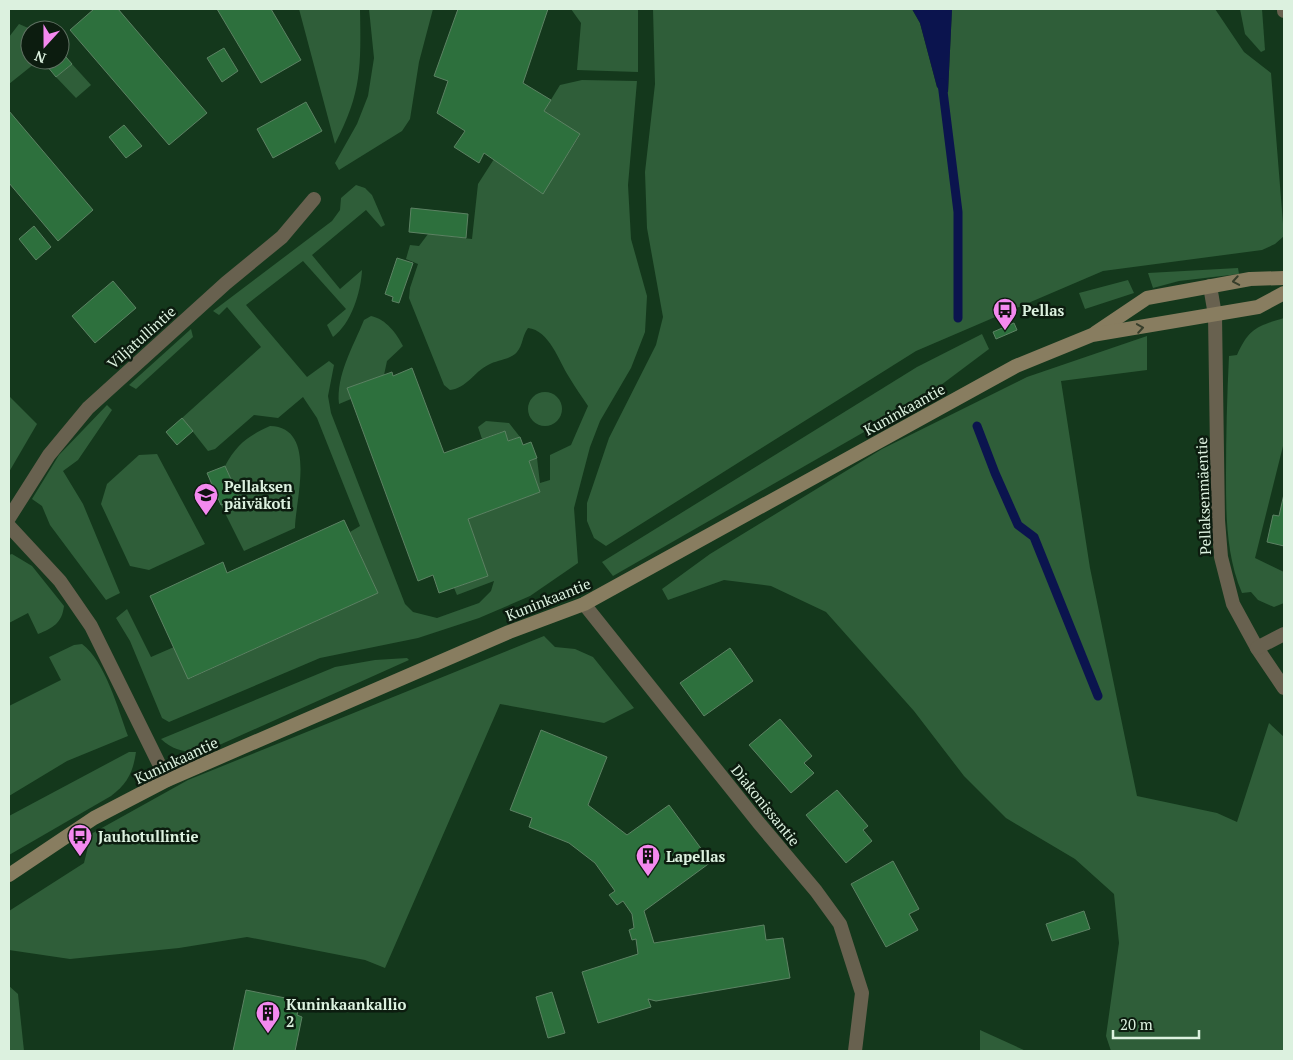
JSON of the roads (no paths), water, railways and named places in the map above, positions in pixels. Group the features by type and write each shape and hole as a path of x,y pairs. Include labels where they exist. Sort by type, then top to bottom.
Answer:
{"main road":[{"name":"Kuninkaantie","path":"1092,336 1147,298 1250,279 1284,278"},
{"name":"Kuninkaantie","path":"9,875 94,818 167,780 509,632 584,604 1016,366 1092,336 1258,307 1284,293"}],"street":[{"name":"Viljatullintie","path":"9,518 49,455 88,408 226,283 282,237 314,199"},
{"name":"Pellaksenmäentie","path":"1210,286 1215,315 1218,520 1221,557 1233,604 1257,648 1284,688"},
{"path":"9,526 60,581 90,626 167,780"},
{"name":"Diakonissantie","path":"584,604 758,822 816,891 840,924 862,993 855,1051"},
{"path":"1257,648 1284,634"}],"waterway":[{"path":"942,83 958,212 958,318"},
{"path":"977,426 1018,525 1034,537 1098,696"}],"place":[{"name":"Pellas","path":"1005,331"},
{"name":"Pellaksen päiväkoti","path":"206,516"},
{"name":"Jauhotullintie","path":"80,857"},
{"name":"Lapellas","path":"648,877"},
{"name":"Kuninkaankallio 2","path":"268,1034"}]}
